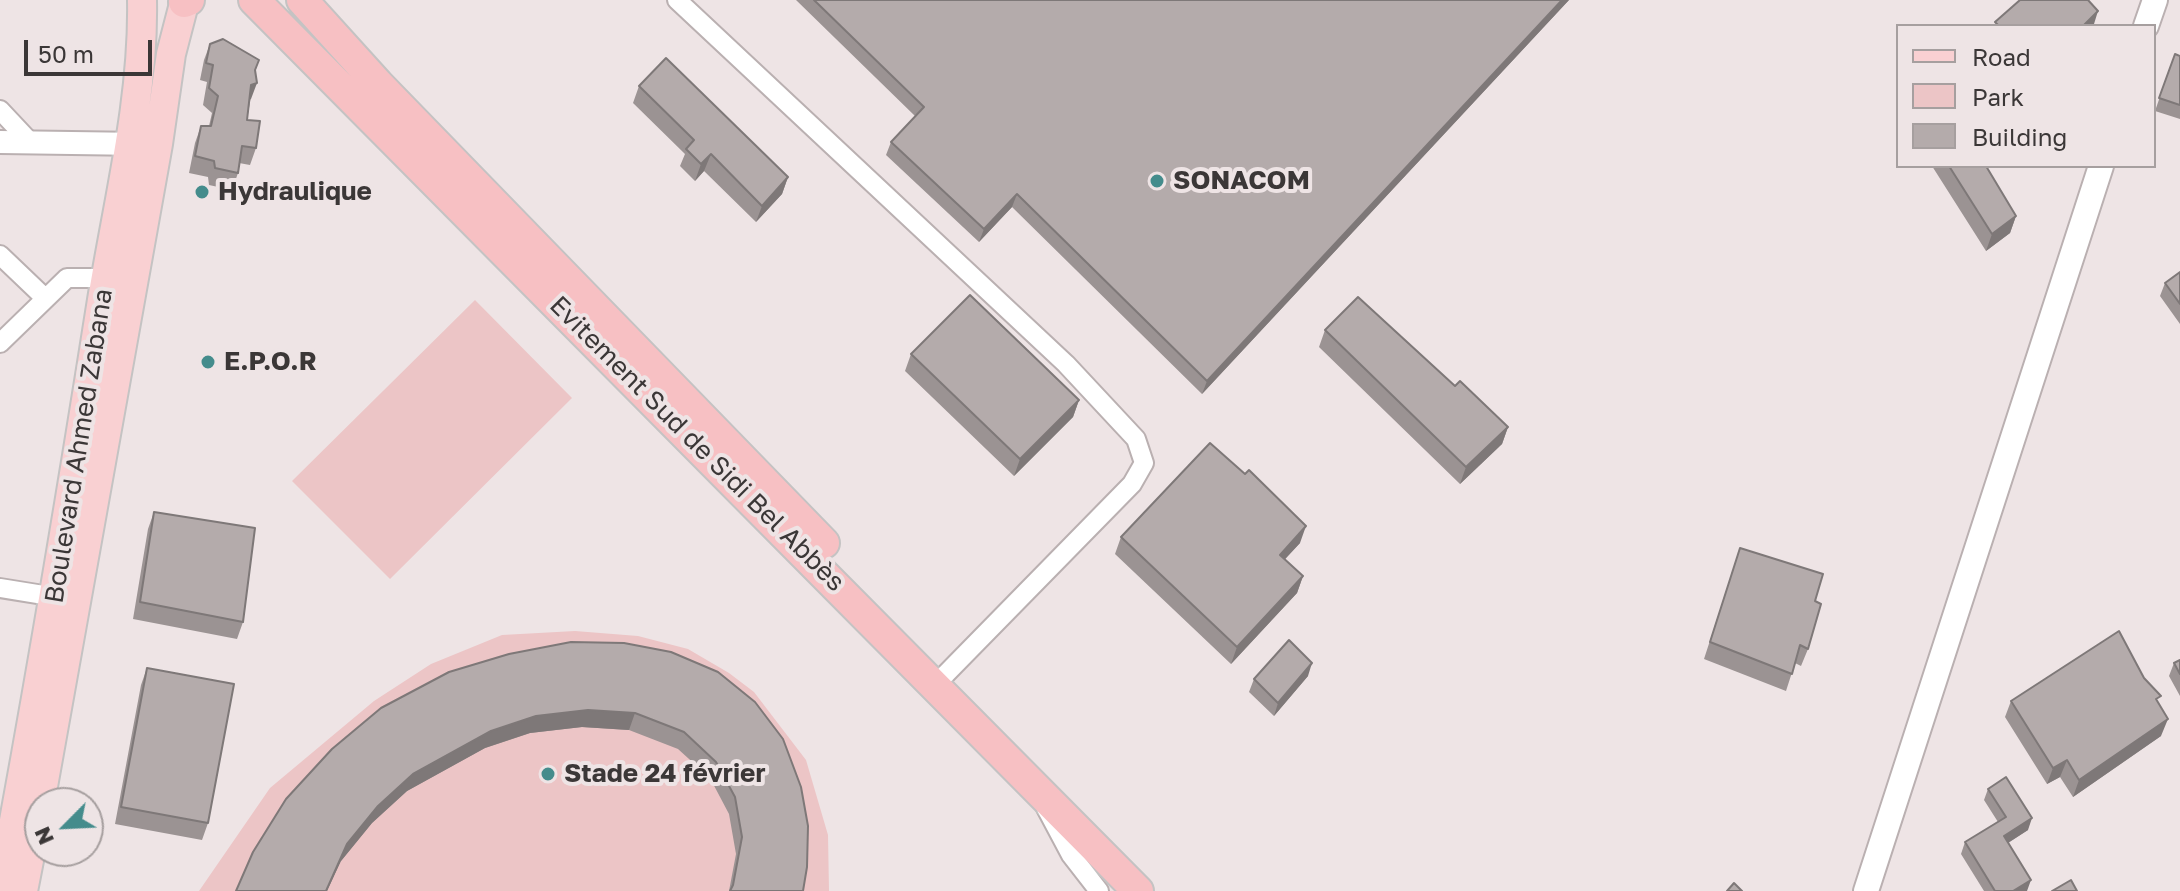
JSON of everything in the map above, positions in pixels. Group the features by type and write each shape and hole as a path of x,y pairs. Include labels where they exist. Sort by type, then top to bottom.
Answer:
{"highway":[{"name":"Evitement Sud de Sidi Bel Abbès","path":"254,0 943,678"},
{"name":"Evitement Sud de Sidi Bel Abbès","path":"302,0 378,84 1030,770 1138,891"},
{"name":"Evitement Sud de Sidi Bel Abbès","path":"1030,770 1163,891"}],"main road":[{"name":"Boulevard Ahmed Zabana","path":"109,344 106,278 129,144 139,66 142,0"},
{"path":"2147,24 2155,0"},
{"name":"Boulevard Ahmed Zabana","path":"30,787 109,344 146,214 171,54 186,1"},
{"path":"1866,891 2100,168"},
{"path":"117,210 146,214"},
{"name":"Boulevard Ahmed Zabana","path":"1,891 24,812"},
{"name":"Boulevard Ahmed Zabana","path":"23,891 24,867"}],"street":[{"path":"677,0 1066,364 1136,439 1144,463 1132,484 943,678"},
{"path":"0,110 31,143"},
{"path":"0,142 158,144"},
{"path":"0,255 45,298"},
{"path":"0,343 72,276 106,278"},
{"path":"0,588 66,599"},
{"path":"1030,770 1050,821 1099,891"}],"green space":[{"path":"475,300 572,398 390,579 292,481"},
{"name":"Stade 24 février","path":"575,631 638,636 688,649 754,692 806,760 828,835 829,891 199,891 270,788 374,701 431,664 502,635"}],"building":[{"name":"SONACOM","path":"814,0 1562,0 1207,381 1017,194 984,229 891,142 924,107"},
{"path":"2020,0 2088,0 2098,11 2085,24 1995,22"},
{"path":"223,39 259,60 255,70 257,83 251,85 247,120 260,121 256,148 242,146 238,173 215,168 214,161 195,156 201,126 211,126 218,96 209,88 213,65 206,63 210,44"},
{"path":"2175,54 2180,56 2180,105 2159,98"},
{"path":"666,58 788,177 762,206 711,154 701,164 686,149 694,140 639,86"},
{"path":"1950,168 1987,168 2016,216 1992,234"},
{"path":"2180,272 2180,304 2165,283"},
{"path":"970,295 1079,400 1020,459 911,354"},
{"path":"1358,297 1455,386 1460,381 1508,427 1466,467 1325,330"},
{"path":"1210,443 1245,474 1249,470 1306,526 1280,555 1303,576 1237,647 1121,537"},
{"path":"154,512 255,528 243,622 140,602"},
{"path":"1740,548 1823,574 1815,601 1821,604 1808,649 1800,645 1792,674 1710,642"},
{"path":"2119,631 2144,678 2161,696 2156,699 2168,719 2079,780 2067,760 2053,768 2011,701"},
{"path":"1289,640 1312,663 1278,703 1254,679"},
{"path":"571,642 624,643 671,652 718,672 755,702 783,739 801,787 808,826 803,891 730,891 742,837 735,797 716,762 684,732 635,713 588,710 536,716 491,731 413,774 378,806 347,844 326,891 236,891 253,852 286,799 332,749 381,708 449,672 509,654"},
{"path":"2180,660 2180,674 2174,663"},
{"path":"147,668 234,684 208,823 121,807"},
{"path":"2006,777 2032,818 2004,836 2031,880 2013,891 1995,891 1965,842 2006,817 1988,789"},
{"path":"2071,880 2077,891 2052,891"},
{"path":"1734,883 1742,891 1727,891"}],"place":[{"name":"SONACOM","path":"1157,181"},
{"name":"Hydraulique","path":"202,192"},
{"name":"E.P.O.R","path":"208,362"},
{"name":"Stade 24 février","path":"548,774"}]}
